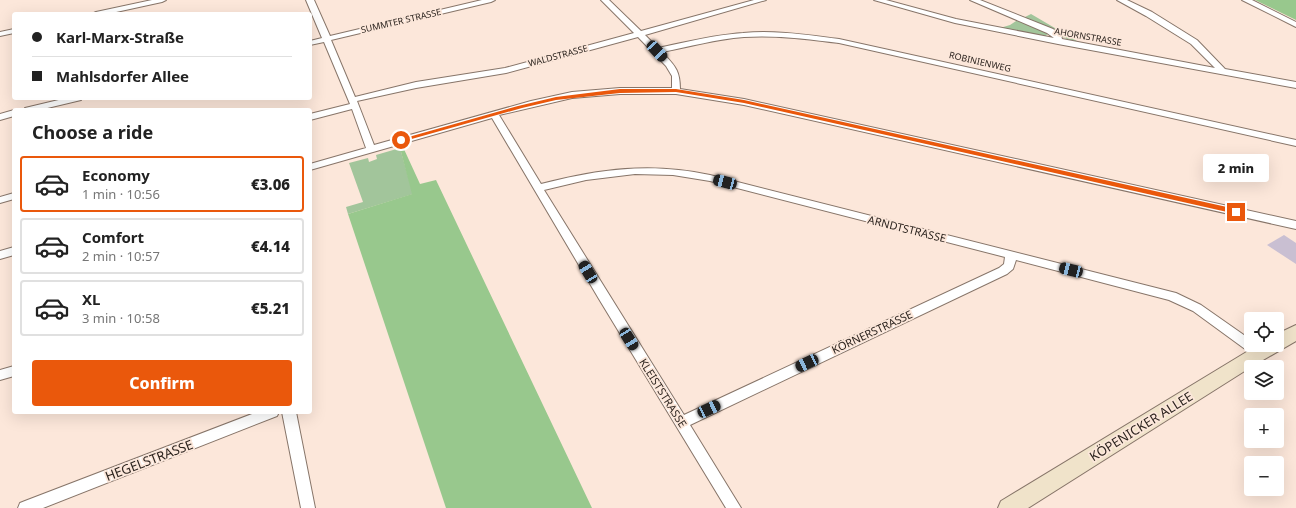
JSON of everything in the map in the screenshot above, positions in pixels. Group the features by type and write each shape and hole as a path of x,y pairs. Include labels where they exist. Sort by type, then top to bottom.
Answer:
{"street":[{"path":"105,12 162,0"},
{"path":"310,0 371,149"},
{"name":"SUMMTER STRASSE","path":"312,43 491,0"},
{"path":"605,0 670,65 676,76 676,91"},
{"name":"WALDSTRASSE","path":"312,116 416,85 506,70 762,0"},
{"name":"AHORNSTRASSE","path":"878,0 956,21 1058,42 1296,85"},
{"path":"974,0 1050,31 1058,37 1058,42"},
{"path":"1121,0 1149,14 1194,42 1220,68 1222,72"},
{"path":"1246,0 1296,25"},
{"path":"0,34 12,31"},
{"name":"ROBINIENWEG","path":"657,51 743,35 776,35 839,41 1296,142"},
{"path":"312,166 534,103 572,96 620,91 676,91 751,103 1296,225"},
{"path":"36,108 70,100"},
{"path":"0,117 12,114"},
{"name":"KLEISTSTRASSE","path":"494,114 603,296 734,508"},
{"name":"ARNDTSTRASSE","path":"538,188 576,177 632,170 669,171 710,178 1172,296 1197,308 1244,336"},
{"path":"0,200 12,197"},
{"path":"0,255 12,252"},
{"name":"KÖRNERSTRASSE","path":"681,423 1003,271 1009,266 1011,255"},
{"name":"KÖPENICKER ALLEE","path":"1009,508 1262,352"},
{"path":"0,376 12,372"},
{"name":"HEGELSTRASSE","path":"25,508 267,414"},
{"path":"289,414 308,508"}],"green space":[{"path":"1255,0 1296,0 1296,20"},
{"path":"1031,14 1077,41 1073,42 1023,18"},
{"path":"1019,19 1048,34 1044,37 1000,28 1010,25"},
{"path":"403,147 420,184 436,180 592,508 446,508 348,214 412,194 400,148"},
{"path":"400,148 413,194 348,214 346,207 363,202 349,163 368,158 369,162 377,159 376,155"}],"building":[{"path":"1284,235 1296,243 1296,264 1267,245"}],"route":[{"path":"401,140 556,98 620,91 676,91 704,94 744,102 1236,212"}]}
